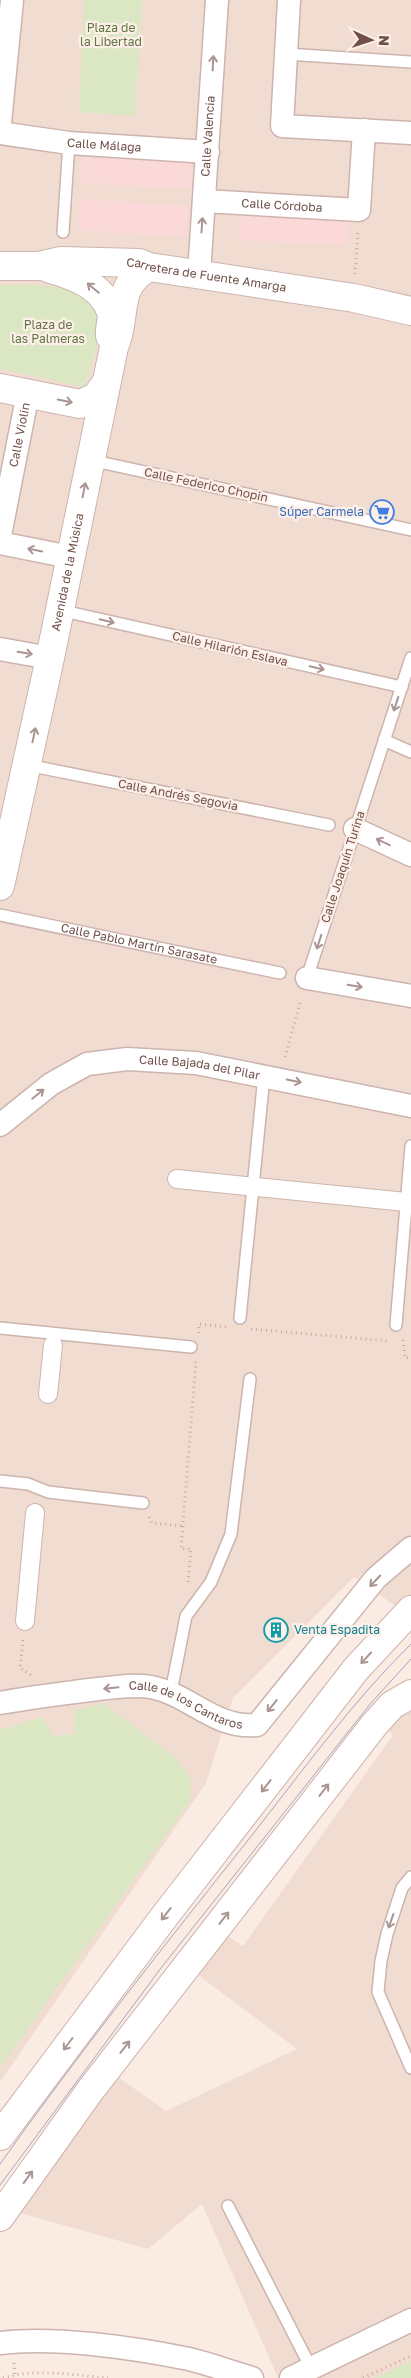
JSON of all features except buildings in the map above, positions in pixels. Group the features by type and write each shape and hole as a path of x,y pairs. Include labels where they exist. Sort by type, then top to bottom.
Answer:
{"street":[{"path":"0,123 12,0"},
{"name":"Calle Valencia","path":"199,274 217,0"},
{"path":"289,0 282,126 411,133"},
{"path":"359,210 364,130"},
{"name":"Calle Málaga","path":"0,133 70,143 208,152"},
{"name":"Calle Córdoba","path":"204,201 359,210"},
{"name":"Carretera de Fuente Amarga","path":"0,266 40,266 61,261 139,264 354,298 411,311"},
{"path":"40,266 78,278 94,287 111,313 110,333 114,347"},
{"name":"Avenida de la Música","path":"0,886 8,815 27,765 106,383 114,347 120,334 126,289 136,274 149,267"},
{"path":"0,388 80,404 96,397 106,383"},
{"name":"Calle Violin","path":"0,536 28,393"},
{"path":"0,543 70,557"},
{"path":"0,649 50,658"},
{"path":"355,830 411,855"},
{"path":"307,978 411,996"},
{"name":"Calle Bajada del Pilar","path":"1,1123 51,1084 87,1064 127,1059 196,1063 411,1106"},
{"path":"177,1179 406,1202"},
{"path":"48,1394 53,1345"},
{"path":"25,1621 35,1513"},
{"name":"Calle de los Cantaros","path":"0,1703 126,1686 149,1686 171,1692 225,1722 240,1727 256,1725 376,1578 411,1548"},
{"path":"0,2136 164,1917 356,1669 411,1610"},
{"path":"0,2217 89,2092 374,1725 392,1705 411,1694"},
{"path":"291,2378 411,2320"},
{"path":"0,2344 49,2342 98,2346 190,2360 252,2378"}],"lane":[{"path":"286,54 411,62"},
{"path":"63,232 70,143"},
{"name":"Calle Federico Chopin","path":"90,460 411,530"},
{"name":"Calle Hilarión Eslava","path":"59,610 402,687"},
{"name":"Calle Joaquín Turina","path":"307,978 411,658"},
{"path":"384,740 411,752"},
{"name":"Calle Andrés Segovia","path":"27,765 329,825"},
{"name":"Calle Pablo Martín Sarasate","path":"0,915 280,973"},
{"path":"241,1325 254,1186 272,1077"},
{"path":"396,1325 411,1146"},
{"path":"0,1328 194,1350"},
{"path":"171,1692 186,1616 211,1582 231,1534 250,1379"},
{"path":"0,1481 28,1484 48,1492 143,1503"},
{"path":"411,1877 402,1888 387,1934 381,1961 378,1992 411,2068"},
{"path":"228,2206 311,2368"}],"path":[{"path":"354,298 359,210"},
{"path":"272,1077 307,978"},
{"path":"198,1334 199,1324 241,1325 373,1339"},
{"path":"396,1325 404,1342 405,1358 411,1357"},
{"path":"191,1550 181,1549 194,1350"},
{"path":"143,1503 152,1523 182,1526"},
{"path":"25,1621 20,1668 31,1674 37,1697"},
{"path":"363,2378 411,2356"},
{"path":"3,2378 20,2373 36,2373 108,2378"}],"shaded area":[{"path":"0,0 411,0 411,1617 354,1577 233,1698 206,1783 0,2082"},
{"path":"82,153 192,160 191,189 80,183"},
{"path":"79,199 188,206 186,238 78,230"},
{"path":"240,211 349,218 347,246 239,240"},
{"path":"411,1678 411,2378 278,2378 202,2204 148,2249 20,2213 118,2077 166,2111 297,2049 194,1972 223,1933 243,1946 393,1735 371,1715"}],"green space":[{"name":"Plaza de la Libertad","path":"84,0 142,0 135,116 79,112"},
{"name":"Plaza de las Palmeras","path":"0,285 61,288 76,292 89,299 97,309 100,323 96,347 85,387 0,369"},
{"path":"104,1703 177,1759 191,1780 190,1801 0,2068 0,1730 42,1717 53,1736 74,1734 74,1711"},
{"path":"411,2361 411,2378 374,2378"}],"tram line":[{"path":"0,2164 122,2000 327,1739 368,1690 411,1644"},
{"path":"0,2185 161,1968 371,1703 411,1659"}],"place":[{"name":"Súper Carmela","path":"382,512"},
{"name":"Venta Espadita","path":"276,1630"}]}
